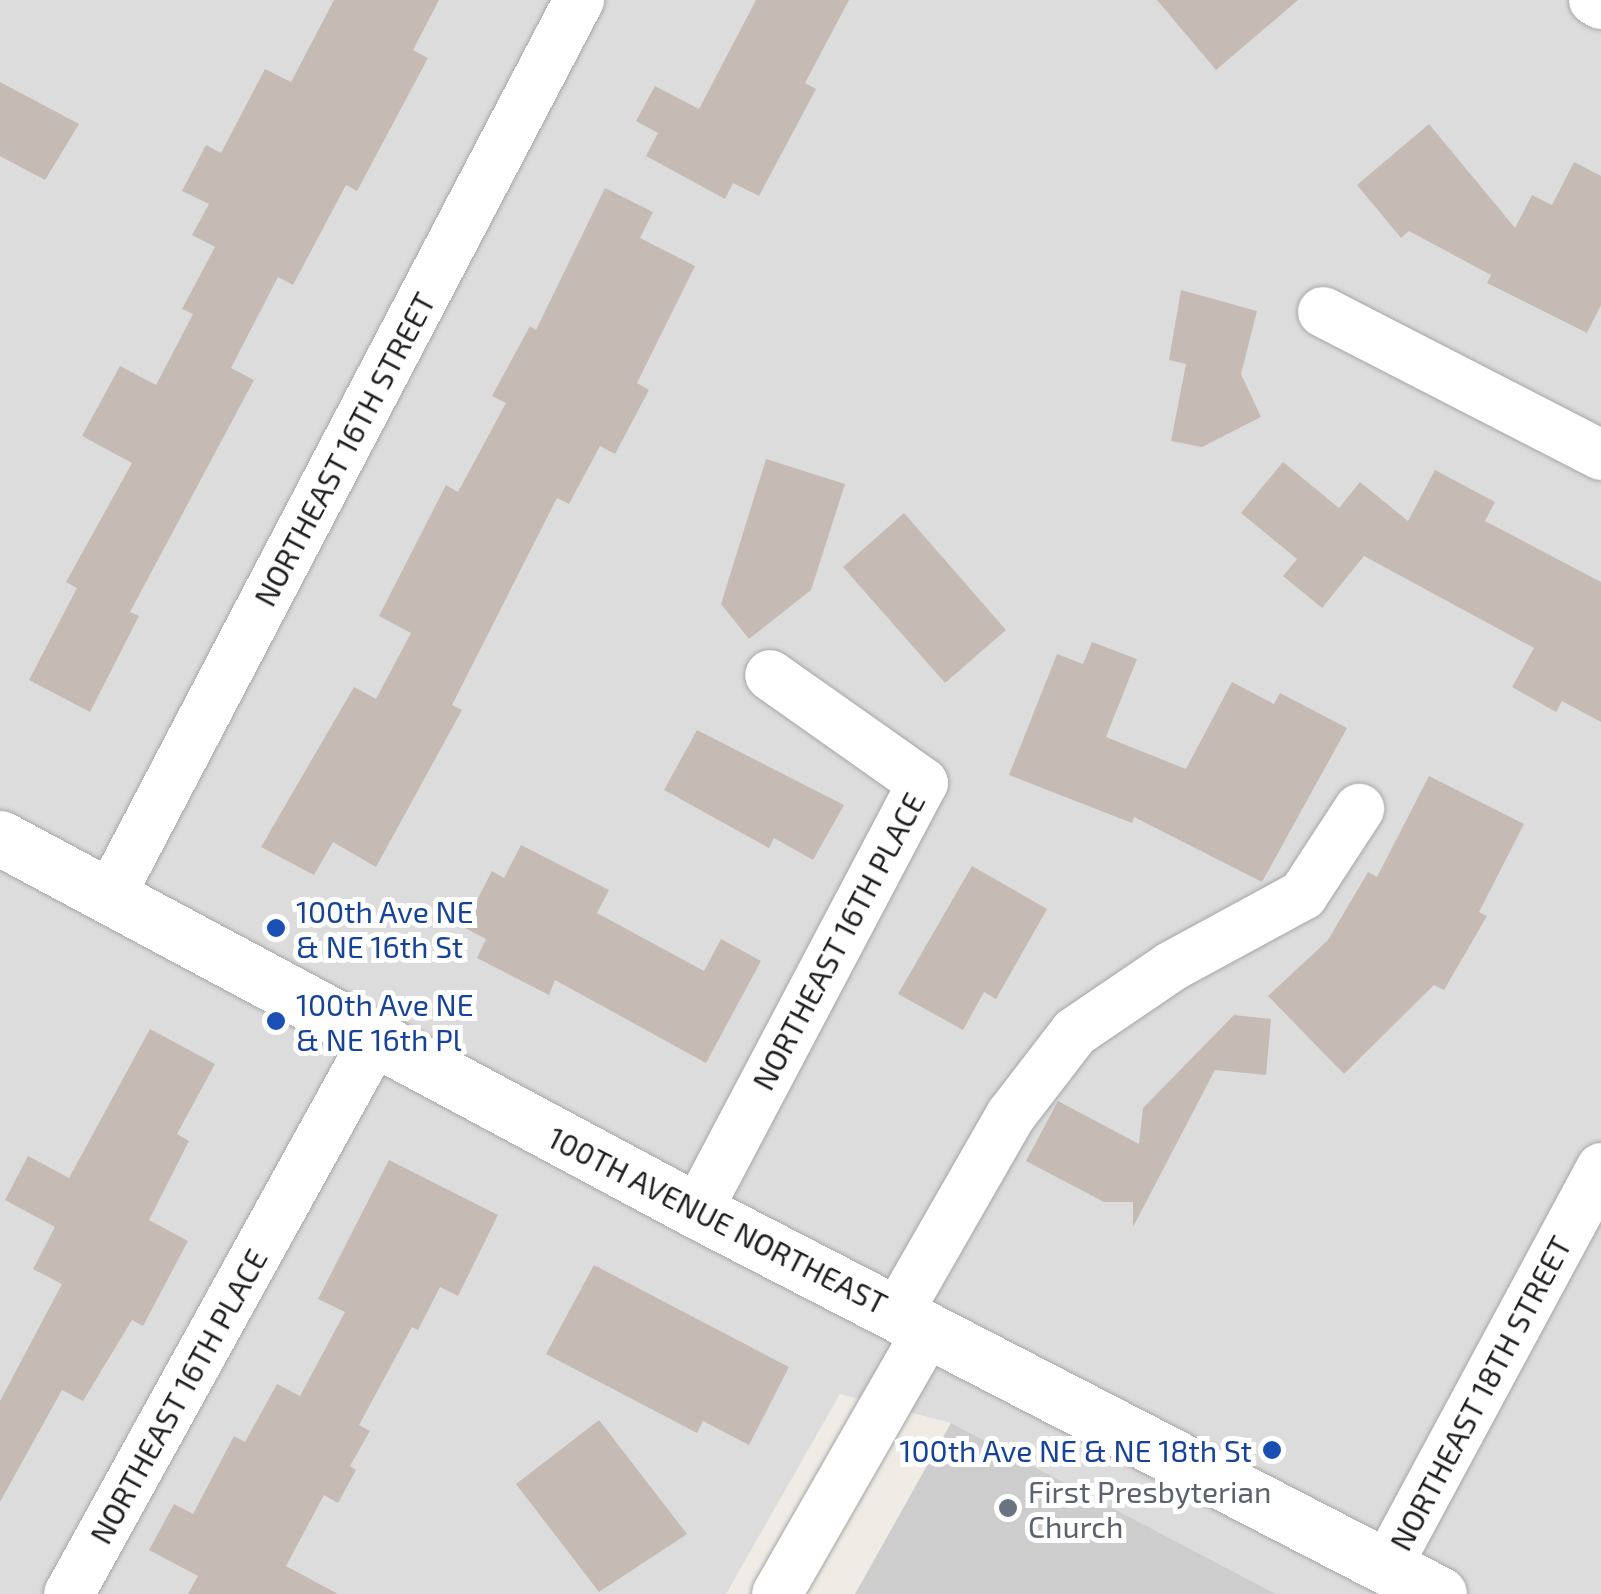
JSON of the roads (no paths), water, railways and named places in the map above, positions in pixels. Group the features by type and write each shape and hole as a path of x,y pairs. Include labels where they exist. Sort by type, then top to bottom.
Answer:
{"street":[{"name":"NORTHEAST 16TH STREET","path":"109,898 579,0"},
{"path":"1594,0 1601,4"},
{"path":"1323,312 1601,455"},
{"name":"NORTHEAST 16TH PLACE","path":"696,1211 923,783 770,675"},
{"path":"777,1594 914,1321 1011,1115 1075,1032 1172,966 1303,895 1359,809"},
{"name":"100TH AVENUE NORTHEAST","path":"0,838 696,1211 1439,1594"},
{"name":"NORTHEAST 16TH PLACE","path":"69,1594 374,1041"},
{"name":"NORTHEAST 18TH STREET","path":"1388,1566 1601,1168"}],"place":[{"name":"100th Ave NE & NE 16th St","path":"276,928"},
{"name":"100th Ave NE & NE 16th Pl","path":"276,1021"},
{"name":"100th Ave NE & NE 18th St","path":"1272,1450"},
{"name":"First Presbyterian Church","path":"1008,1508"}]}
